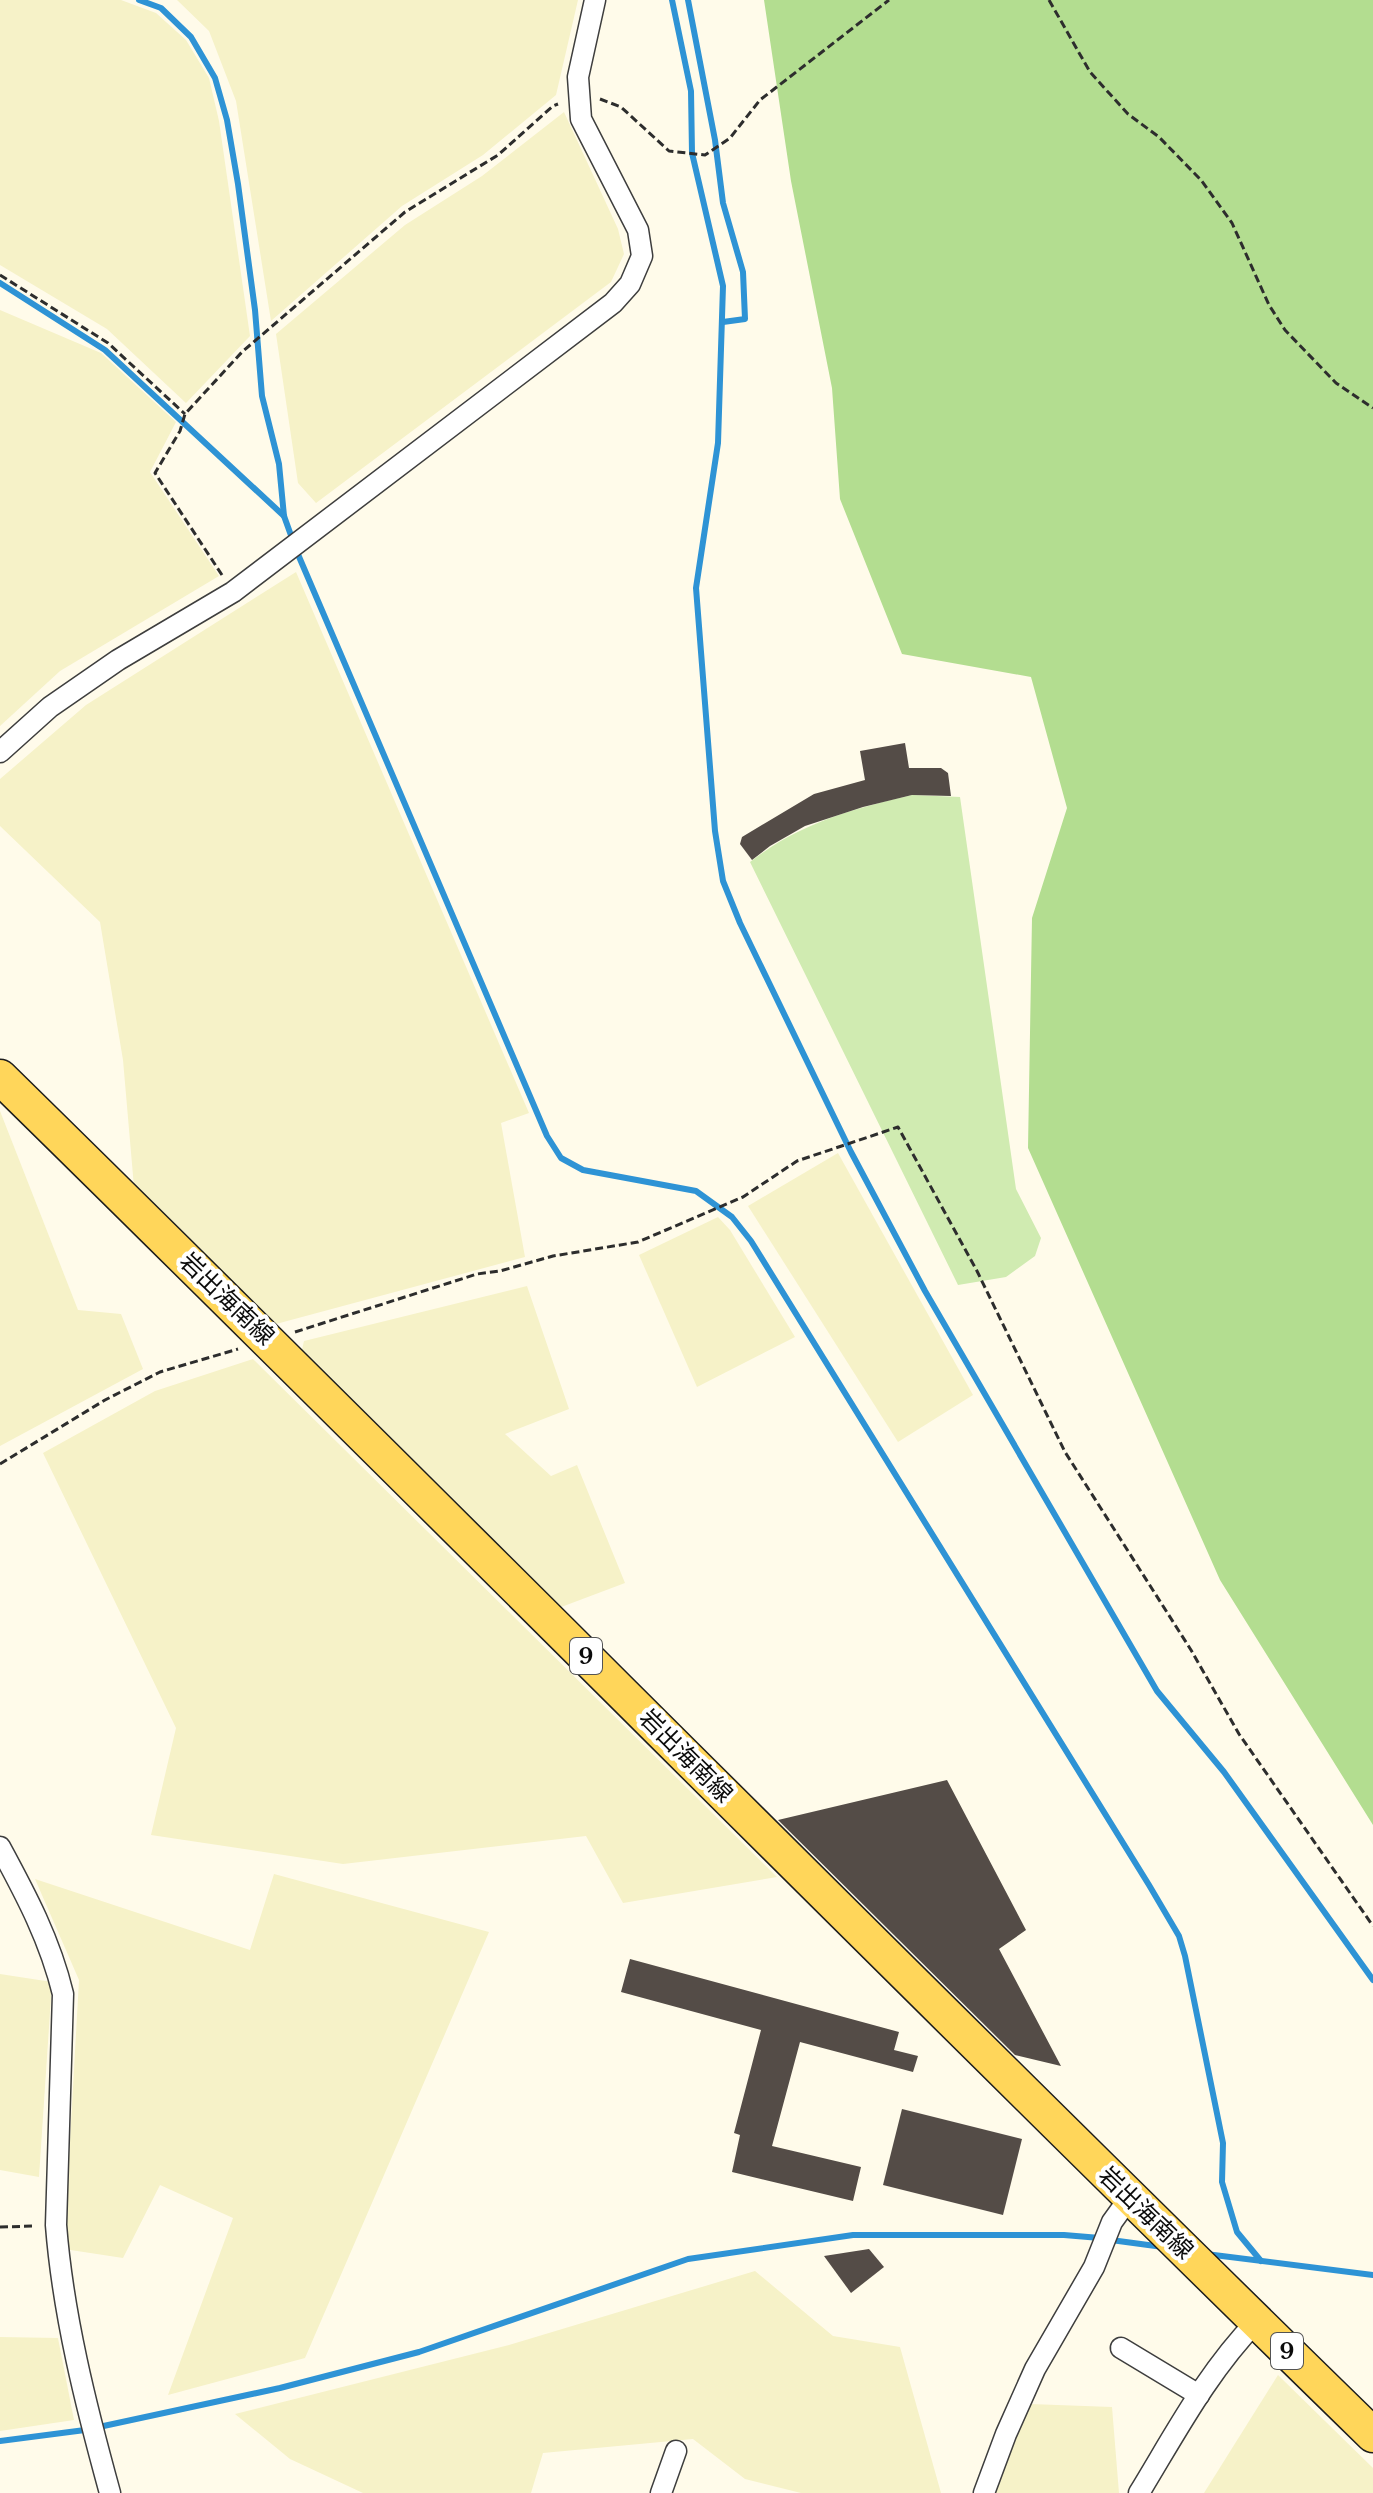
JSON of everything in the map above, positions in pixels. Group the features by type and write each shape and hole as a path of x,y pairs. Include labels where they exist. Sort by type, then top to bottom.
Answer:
{"main road":[{"name":"岩出海南線","path":"0,1077 269,1340 1121,2210 1170,2236 1373,2435"}],"street":[{"path":"0,752 50,707 118,660 233,592 613,303 630,284 642,256 638,230 581,119 578,77 595,0"},
{"path":"0,1847 37,1915 63,1994 56,2225 59,2263 95,2439 110,2493"},
{"path":"984,2493 1035,2369 1094,2267 1121,2210"},
{"path":"1139,2493 1199,2395 1235,2343 1257,2321"},
{"path":"1121,2348 1199,2395"},
{"path":"663,2492 676,2451"}],"path":[{"path":"599,99 621,107 669,151 705,155 730,138 760,100 889,0"},
{"path":"1049,0 1090,72 1128,114 1159,137 1201,180 1232,223 1269,305 1285,330 1336,383 1373,408"},
{"path":"233,592 155,473 180,431 185,414 242,352 405,212 498,155 553,106 565,102"},
{"path":"0,275 108,343 185,414"},
{"path":"0,1464 105,1400 160,1372 477,1274 553,1256 638,1242 743,1197 797,1161 898,1127 977,1271 1065,1452 1191,1650 1239,1734 1373,1926"},
{"path":"0,2227 56,2225"}],"shaded area":[{"path":"0,0 121,0 156,13 186,40 209,78 219,121 250,336 186,403 107,329 0,265"},
{"path":"177,0 578,0 556,95 483,155 402,206 271,321 236,101 209,31"},
{"path":"564,112 618,229 624,254 611,282 316,503 298,483 276,334 405,225 482,176"},
{"path":"0,310 101,353 176,422 150,472 219,576 60,671 0,726"},
{"path":"296,572 529,1113 501,1123 525,1257 276,1324 134,1187 123,1060 100,922 0,826 0,779 86,705"},
{"path":"0,1111 78,1310 121,1314 143,1369 0,1446"},
{"path":"838,1153 973,1395 898,1442 748,1206"},
{"path":"718,1217 730,1230 795,1337 697,1387 639,1255"},
{"path":"527,1286 569,1409 505,1434 551,1476 577,1465 625,1583 556,1609 301,1354 304,1341"},
{"path":"253,1359 777,1877 623,1903 586,1836 343,1864 151,1835 176,1728 43,1453 155,1391"},
{"path":"274,1874 489,1932 305,2358 168,2395 233,2218 160,2185 123,2258 64,2249 79,1980 35,1879 250,1950"},
{"path":"0,1974 52,1982 39,2177 0,2170"},
{"path":"755,2271 833,2336 900,2347 941,2493 801,2493 745,2479 693,2439 543,2453 531,2493 363,2493 290,2459 235,2414 509,2345"},
{"path":"0,2337 58,2338 74,2420 0,2431"},
{"path":"1278,2375 1373,2468 1373,2493 1204,2493"},
{"path":"1030,2404 1112,2407 1119,2493 993,2493"}],"green space":[{"path":"764,0 1373,0 1373,1825 1220,1580 1028,1148 1032,918 1067,808 1031,677 902,654 840,499 832,388 791,181"},
{"path":"912,795 960,797 1016,1189 1041,1238 1035,1256 1006,1277 958,1285 750,862 807,827"}],"building":[{"path":"905,743 909,768 941,768 948,773 951,796 912,795 863,807 805,826 752,860 740,844 742,837 814,794 865,780 860,751"},
{"path":"947,1780 1026,1930 999,1949 1061,2066 1015,2055 778,1820"},
{"path":"630,1959 899,2032 894,2050 918,2056 913,2072 800,2042 772,2146 861,2167 853,2201 732,2172 740,2135 734,2133 761,2030 621,1992"},
{"path":"902,2109 1022,2139 1003,2215 883,2185"},
{"path":"869,2249 884,2267 851,2293 824,2256"}],"waterway":[{"path":"139,0 161,8 191,37 215,78 227,120 238,184 255,310 262,396 279,464 284,516 547,1136 561,1158 583,1170 696,1191 732,1217 751,1241 1179,1936 1223,2143 1222,2182 1237,2232 1261,2261"},
{"path":"672,0 691,91 692,153 723,286 718,443 696,588 715,831 723,881 740,923 851,1152 925,1291 1157,1691 1224,1772 1373,1980"},
{"path":"688,0 715,140 723,203 743,272 745,319 723,322"},
{"path":"0,283 105,350 284,516"},
{"path":"0,2441 85,2430 280,2388 419,2352 688,2259 853,2235 1064,2235 1100,2238"},
{"path":"1111,2240 1163,2247"},
{"path":"1206,2254 1373,2275"}]}
